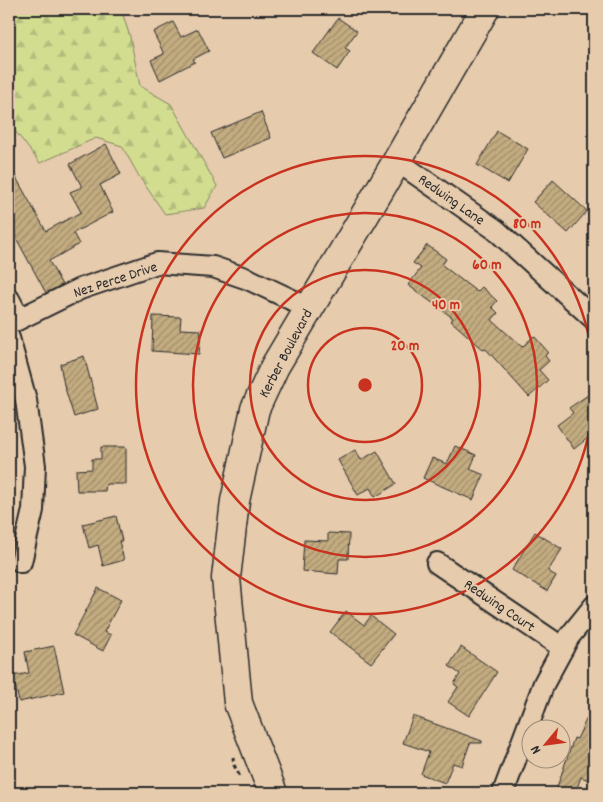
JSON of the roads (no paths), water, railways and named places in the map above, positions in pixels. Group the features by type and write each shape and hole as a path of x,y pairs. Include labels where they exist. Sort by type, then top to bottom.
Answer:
{"street":[{"name":"Kerber Boulevard","path":"272,793 238,703 226,578 235,501 256,409 275,366 485,9"},
{"name":"Redwing Lane","path":"397,161 496,230 594,319"},
{"name":"Nez Perce Drive","path":"14,321 80,289 157,263 212,267 248,278 309,308"},
{"path":"9,300 14,321"},
{"path":"9,338 26,400 35,466 33,510 21,562"},
{"name":"Redwing Court","path":"437,563 563,648"},
{"path":"503,793 544,682 569,637 594,606"}]}
